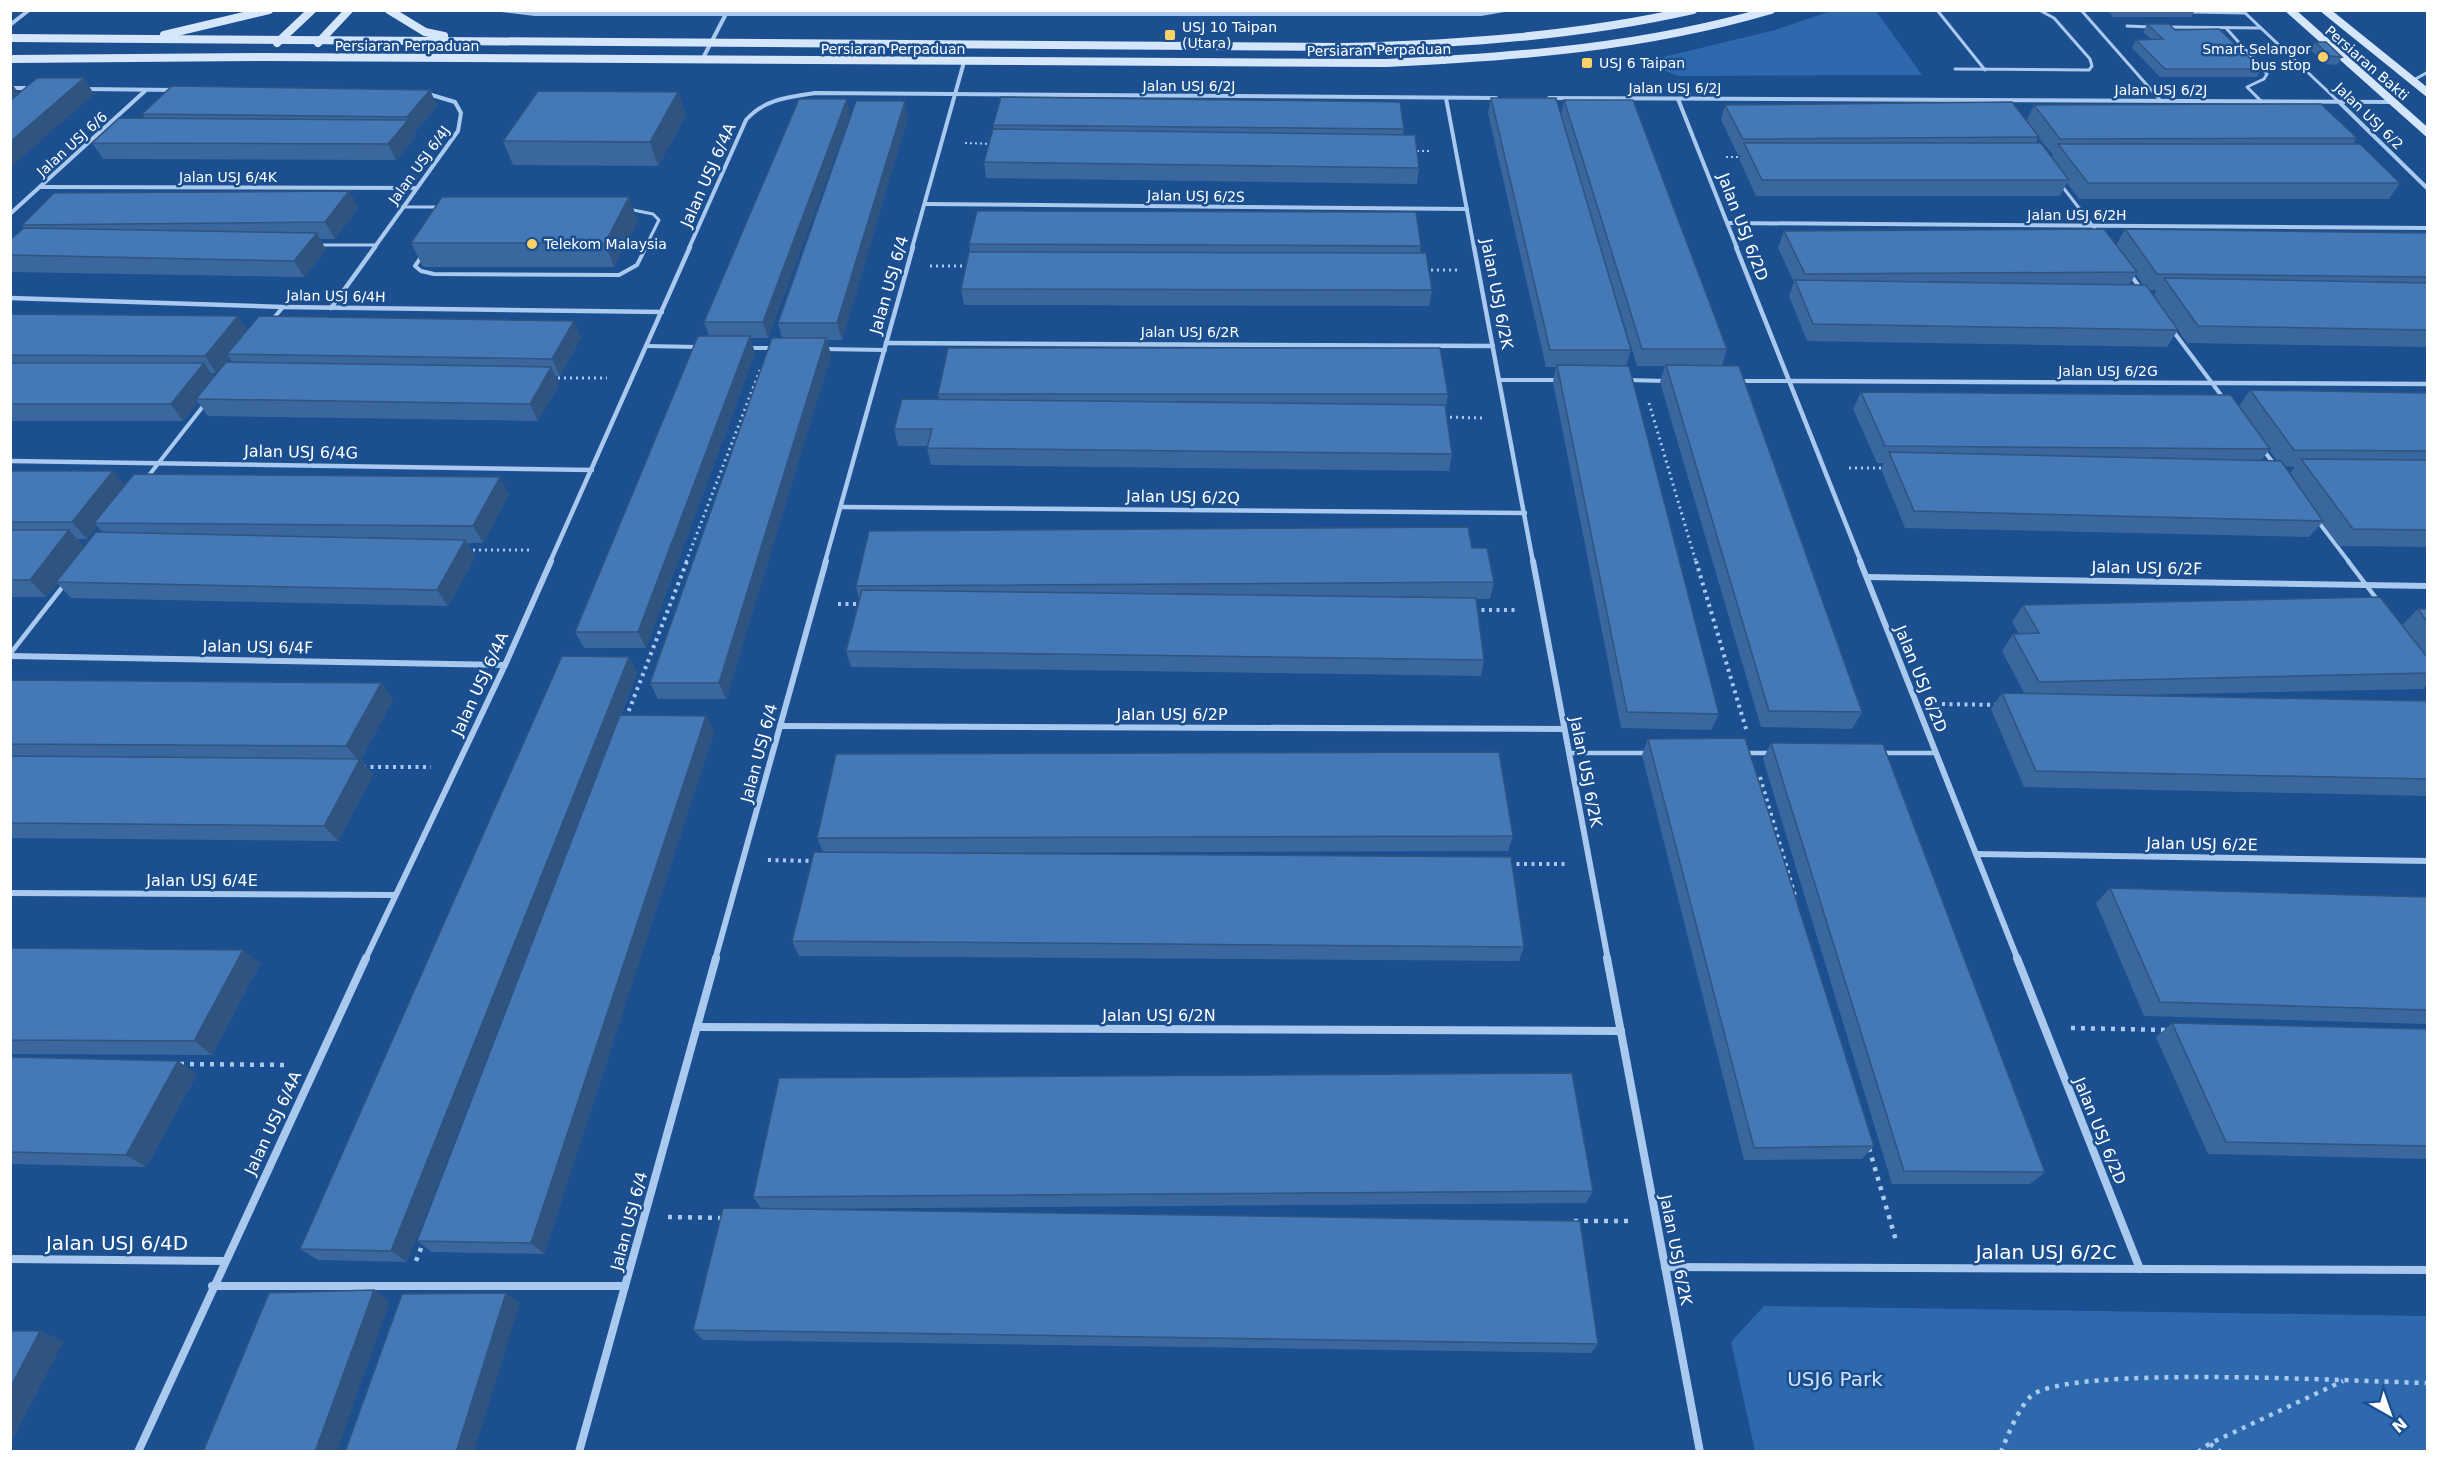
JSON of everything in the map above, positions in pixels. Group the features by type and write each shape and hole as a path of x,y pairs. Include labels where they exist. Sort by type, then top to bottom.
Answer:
{"main road":[{"path":"133,40 201,28 269,10"},
{"path":"264,57 312,10"},
{"path":"305,57 349,10"},
{"path":"389,10 425,32 462,41"},
{"name":"Persiaran Perpaduan","path":"10,38 1404,46 1539,37 1591,30 1693,10"},
{"name":"Persiaran Perpaduan","path":"10,59 305,57 1345,63 1454,60 1565,51 1646,40 1696,31 1771,10"},
{"name":"Persiaran Bakti","path":"2290,10 2427,133"},
{"name":"Persiaran Bakti","path":"2325,10 2427,93"}],"street":[{"path":"10,25 29,10"},
{"path":"502,10 535,14 886,16 1481,14 1504,10"},
{"path":"702,60 728,10"},
{"name":"Jalan USJ 6/4","path":"579,1452 964,62"},
{"path":"10,88 33,88"},
{"path":"79,89 182,90"},
{"name":"Jalan USJ 6/6","path":"10,214 147,89"},
{"name":"Jalan USJ 6/4J","path":"331,308 458,131 462,119 460,108 453,100 421,93"},
{"name":"Jalan USJ 6/4A","path":"138,1452 212,1286 394,895 505,665 747,120 754,109 770,102 815,93 955,95"},
{"name":"Jalan USJ 6/2J","path":"955,95 1504,98"},
{"name":"Jalan USJ 6/2K","path":"1446,98 1700,1452"},
{"name":"Jalan USJ 6/2J","path":"1539,98 2394,102"},
{"name":"Jalan USJ 6/2D","path":"1678,99 2139,1269"},
{"name":"Jalan USJ 6/2","path":"2339,102 2427,189"},
{"name":"Jalan USJ 6/4K","path":"40,187 415,188"},
{"name":"Jalan USJ 6/2S","path":"925,204 1467,209"},
{"name":"Jalan USJ 6/2H","path":"1727,223 2427,228"},
{"name":"Jalan USJ 6/4H","path":"10,298 283,307 662,312"},
{"name":"Jalan USJ 6/2R","path":"885,346 1493,346"},
{"name":"Jalan USJ 6/2G","path":"1789,381 2427,384"},
{"name":"Jalan USJ 6/4G","path":"10,461 592,470"},
{"name":"Jalan USJ 6/2Q","path":"841,507 1524,513"},
{"name":"Jalan USJ 6/2F","path":"1867,577 2427,586"},
{"name":"Jalan USJ 6/4F","path":"10,655 505,665"},
{"name":"Jalan USJ 6/2P","path":"780,726 1564,729"},
{"name":"Jalan USJ 6/2E","path":"1976,854 2427,861"},
{"name":"Jalan USJ 6/4E","path":"10,893 394,895"},
{"name":"Jalan USJ 6/2N","path":"697,1027 1621,1031"},
{"name":"Jalan USJ 6/4D","path":"10,1259 224,1261"},
{"name":"Jalan USJ 6/2C","path":"1665,1267 2427,1270"},
{"path":"212,1286 626,1286"}],"lane":[{"path":"886,16 888,10"},
{"path":"1229,10 1229,16"},
{"path":"1937,10 1985,70"},
{"path":"1955,69 2088,70 2092,66 2090,59 2054,18 2039,10"},
{"path":"2081,10 2161,101"},
{"path":"2186,12 2244,12"},
{"name":"Jalan USJ 6/2","path":"2244,12 2339,102"},
{"path":"2127,26 2261,28"},
{"path":"2226,28 2267,74 2264,79 2247,87 2261,101"},
{"path":"2412,81 2427,72"},
{"path":"1997,100 2004,108"},
{"path":"2060,183 2106,243"},
{"path":"402,207 445,207"},
{"path":"428,247 415,266 421,271 434,274 619,275 638,265 659,220 653,214 639,209 616,209"},
{"path":"316,245 375,245"},
{"path":"2126,269 2145,295"},
{"path":"269,325 283,307"},
{"path":"2172,330 2226,401"},
{"path":"647,346 702,347"},
{"path":"815,349 885,346"},
{"path":"746,348 780,348"},
{"path":"1499,380 1571,380"},
{"path":"1619,380 1677,381"},
{"path":"1733,381 1789,381"},
{"path":"145,481 206,403"},
{"path":"2261,447 2282,474"},
{"path":"2310,511 2380,603"},
{"path":"10,655 67,581"},
{"path":"1569,753 1650,753"},
{"path":"1742,753 1776,753"},
{"path":"1879,753 1936,753"}],"path":[{"path":"942,143 1002,144"},
{"path":"1409,150 1456,151"},
{"path":"1701,157 1748,157"},
{"path":"908,265 979,266"},
{"path":"1419,270 1479,270"},
{"path":"622,728 769,348"},
{"path":"549,378 632,379"},
{"path":"1643,381 1797,902"},
{"path":"1435,417 1506,418"},
{"path":"1823,467 1894,468"},
{"path":"462,549 556,551"},
{"path":"814,604 862,604"},
{"path":"1471,610 1542,610"},
{"path":"1917,704 2000,705"},
{"path":"362,767 456,767"},
{"path":"744,860 827,861"},
{"path":"1506,864 1590,864"},
{"path":"2044,1027 2172,1030"},
{"path":"174,1064 315,1065"},
{"path":"1867,1142 1904,1268"},
{"path":"644,1217 728,1218"},
{"path":"1562,1221 1657,1221"},
{"path":"406,1287 423,1242"},
{"path":"2001,1452 2010,1430 2031,1396 2060,1384 2130,1377 2427,1383"},
{"path":"2198,1452 2209,1444 2343,1381"},
{"path":"2209,1444 2221,1452"}],"green space":[{"path":"1834,10 1876,11 1922,75 1678,76 1643,62 1775,30"},
{"name":"USJ6 Park","path":"1764,1306 2427,1316 2427,1451 1755,1451 1731,1342"}],"building":[{"path":"2147,24 2169,24 2175,30 2219,29 2261,69 2165,69 2136,40 2163,39"},
{"path":"2315,42 2326,42 2342,57 2330,56"},
{"path":"37,78 84,78 10,142 10,101"},
{"path":"172,86 430,90 407,117 142,114"},
{"path":"538,91 678,92 650,142 503,141"},
{"path":"1001,97 1400,102 1404,129 993,125"},
{"path":"1491,98 1556,98 1631,350 1550,350"},
{"path":"799,99 847,99 763,322 704,322"},
{"path":"1564,100 1633,100 1727,349 1642,349"},
{"path":"856,101 905,101 837,323 778,323"},
{"path":"2012,102 2039,137 1743,139 1725,105"},
{"path":"2321,104 2357,138 2060,139 2034,105"},
{"path":"119,118 408,120 388,144 92,143"},
{"path":"993,129 1415,135 1419,168 984,162"},
{"path":"1744,143 2041,143 2069,180 1762,180"},
{"path":"2058,144 2360,144 2400,183 2088,183"},
{"path":"349,191 325,222 22,225 54,193"},
{"path":"442,197 629,197 605,243 411,243"},
{"path":"977,211 1416,212 1421,246 969,244"},
{"path":"24,228 317,233 294,261 10,255 10,240"},
{"path":"2104,229 2137,272 1805,274 1784,231"},
{"path":"2125,229 2427,233 2427,277 2157,274"},
{"path":"969,252 1426,253 1432,290 961,289"},
{"path":"2164,278 2427,283 2427,330 2198,326"},
{"path":"1795,280 2146,285 2178,330 1813,324"},
{"path":"10,314 238,316 205,356 10,355"},
{"path":"259,316 574,321 552,359 227,354"},
{"path":"698,336 750,336 638,632 575,632"},
{"path":"772,338 826,338 719,683 650,683"},
{"path":"948,348 1440,348 1448,394 938,394"},
{"path":"226,362 551,367 530,404 196,399"},
{"path":"10,363 204,363 171,404 10,404"},
{"path":"1557,365 1629,366 1719,714 1627,712"},
{"path":"1666,365 1739,366 1862,712 1769,711"},
{"path":"2250,390 2427,393 2427,451 2294,450"},
{"path":"1861,392 2231,395 2270,449 1885,446"},
{"path":"902,399 1445,405 1452,454 927,448 932,429 894,429"},
{"path":"1889,452 2281,461 2323,521 1914,511"},
{"path":"2301,459 2427,460 2427,530 2353,529"},
{"path":"10,471 113,471 72,522 10,522"},
{"path":"134,474 500,477 473,526 94,523"},
{"path":"1468,527 1472,548 1487,548 1494,582 856,586 869,531"},
{"path":"10,530 69,530 30,580 10,580"},
{"path":"96,532 465,540 437,590 56,582"},
{"path":"862,590 1476,598 1484,660 846,651"},
{"path":"2380,597 2427,657 2427,673 2039,682 2013,634 2039,633 2023,605"},
{"path":"2418,609 2427,609 2427,622"},
{"path":"562,656 629,657 391,1251 300,1249"},
{"path":"10,680 381,683 346,746 10,744"},
{"path":"2002,693 2427,701 2427,779 2036,771"},
{"path":"620,715 706,716 531,1243 417,1241"},
{"path":"1745,738 1874,1146 1754,1148 1648,739"},
{"path":"1771,743 1883,744 2045,1172 1904,1171"},
{"path":"1499,752 1513,836 817,838 836,754"},
{"path":"10,756 360,759 324,826 10,823"},
{"path":"814,852 1511,857 1524,947 792,941"},
{"path":"2110,888 2427,897 2427,1010 2160,1002"},
{"path":"10,948 243,950 194,1041 10,1040"},
{"path":"2172,1023 2427,1029 2427,1146 2226,1142"},
{"path":"10,1057 178,1061 126,1155 10,1152"},
{"path":"1572,1073 1593,1191 753,1197 779,1078"},
{"path":"723,1208 1580,1221 1598,1344 693,1330"},
{"path":"374,1290 315,1452 203,1452 269,1293"},
{"path":"506,1293 456,1452 345,1452 402,1294"},
{"path":"10,1331 40,1331 10,1388"}],"place":[{"name":"USJ 10 Taipan (Utara)","path":"1170,35"},
{"name":"Smart Selangor bus stop","path":"2323,57"},
{"name":"USJ 6 Taipan","path":"1587,63"},
{"name":"Telekom Malaysia","path":"532,244"}]}
